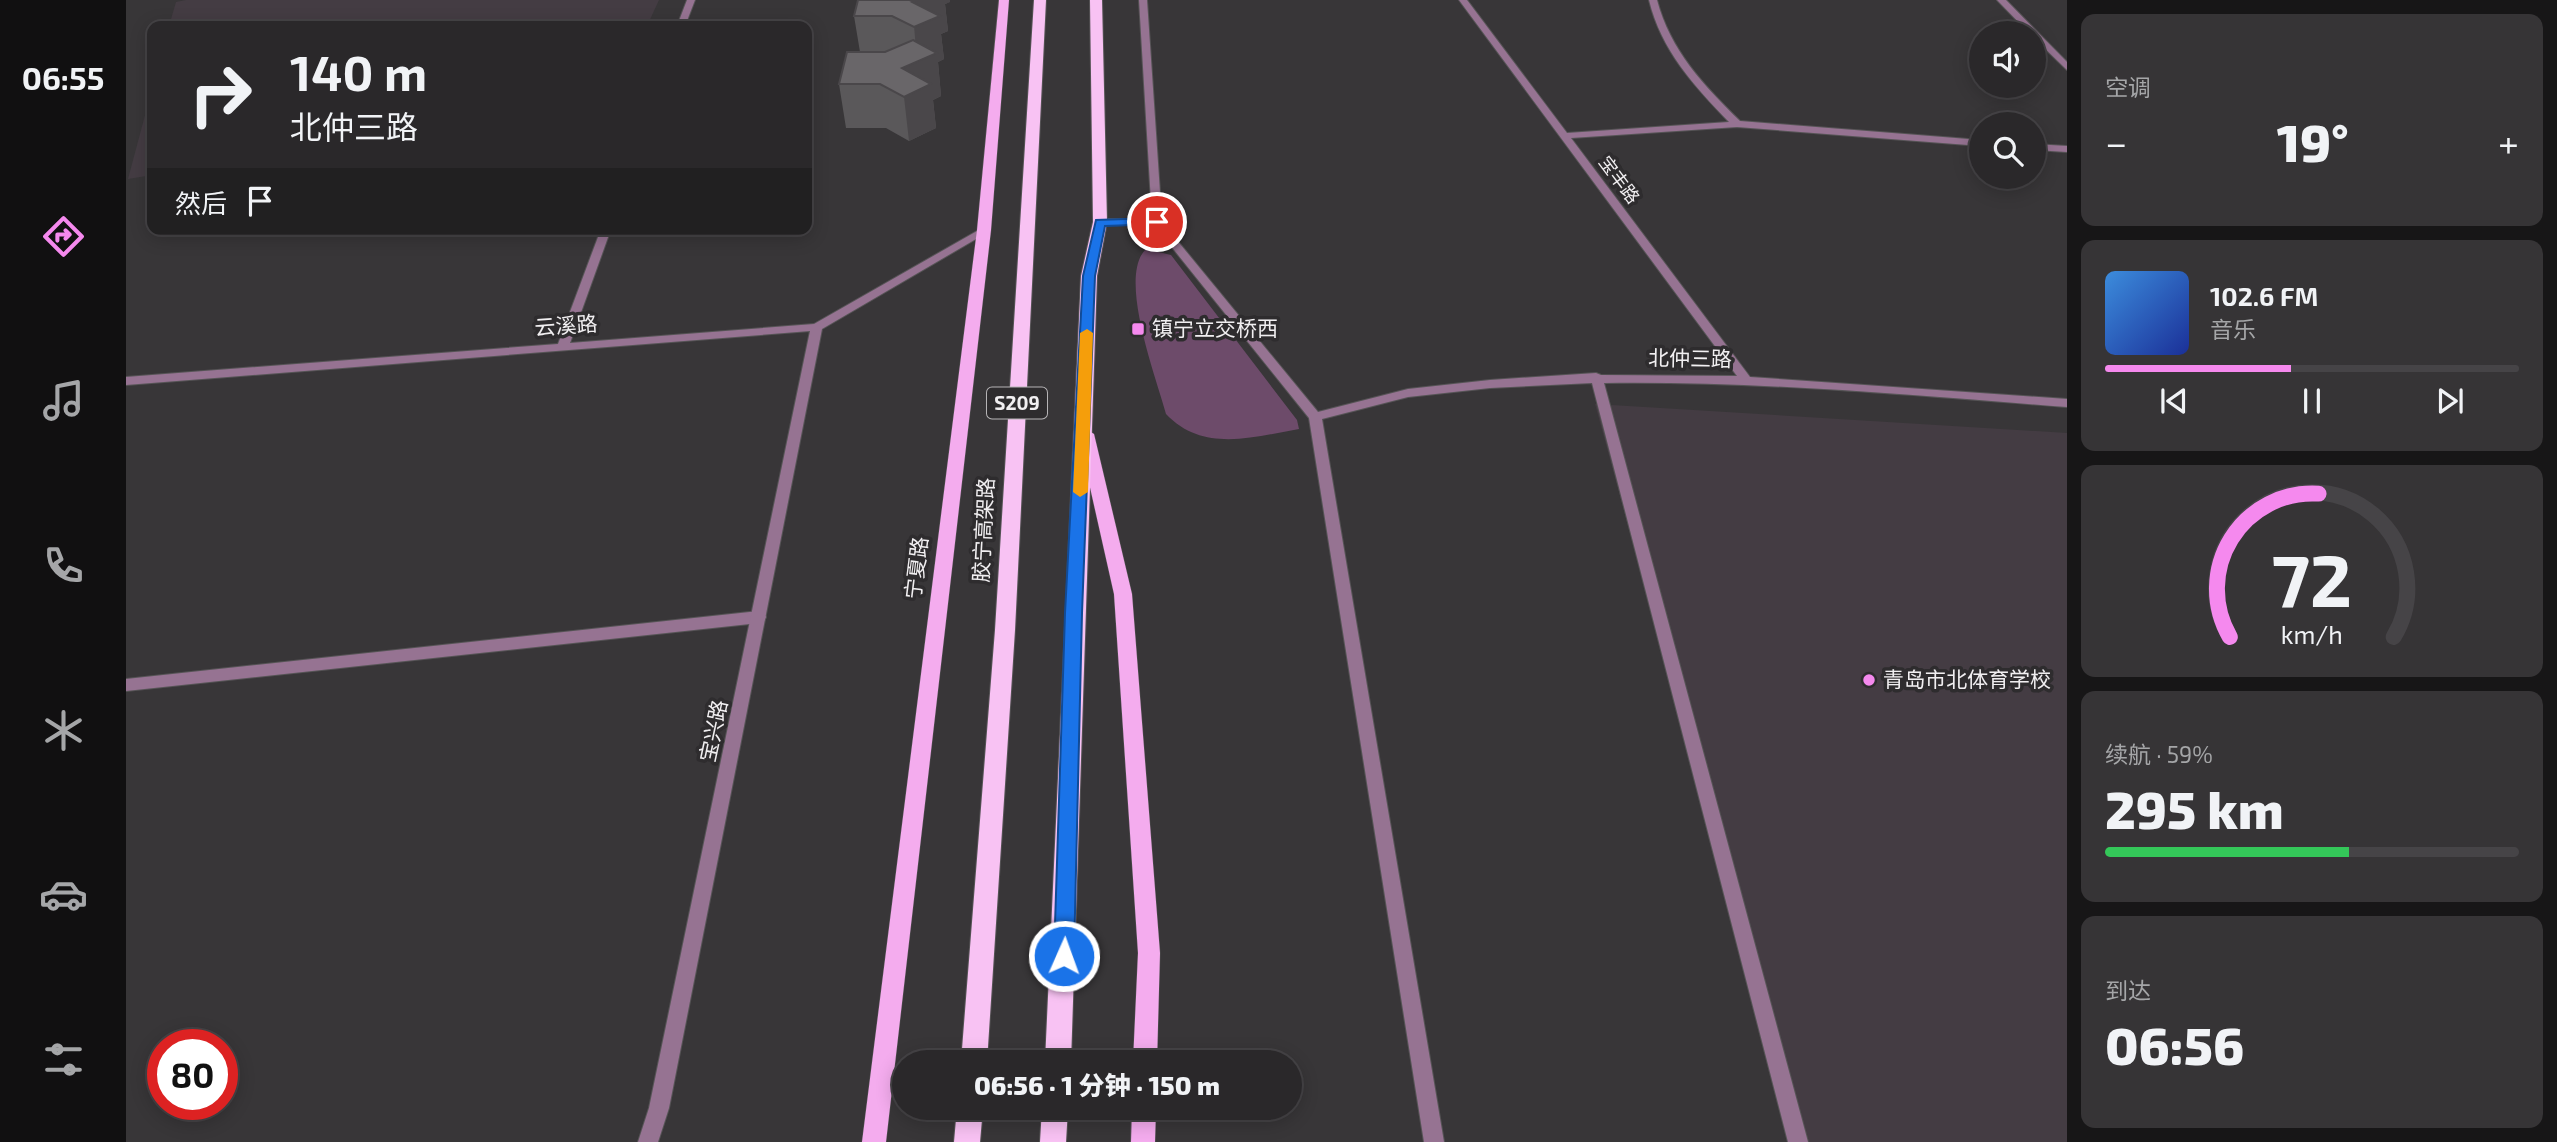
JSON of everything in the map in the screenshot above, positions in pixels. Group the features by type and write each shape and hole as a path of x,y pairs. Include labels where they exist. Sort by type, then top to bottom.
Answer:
{"highway":[{"path":"1059,1050 1064,956 1073,613 1089,276 1100,222 1096,0"},
{"name":"胶宁高架路","path":"975,1050 1004,630 1040,9"},
{"path":"967,1142 969,1120"},
{"path":"1053,1142 1054,1120"}],"main road":[{"name":"宁夏路","path":"874,1142 984,230 1004,0"},
{"path":"1084,425 1123,594 1149,953 1145,1050"},
{"path":"1143,1142 1144,1120"}],"street":[{"path":"683,21 691,0"},
{"path":"1143,0 1157,222 1315,417 1434,1142"},
{"name":"宝丰路","path":"1463,0 1746,380"},
{"path":"1653,0 1656,15 1694,82 1737,124"},
{"path":"2001,0 2067,67"},
{"path":"1564,136 1737,124 1969,142"},
{"path":"2046,148 2067,149"},
{"path":"1100,222 1157,222"},
{"name":"云溪路","path":"126,381 817,327 984,230"},
{"path":"563,345 604,235"},
{"name":"宝兴路","path":"648,1142 659,1108 817,327"},
{"path":"1595,377 1798,1142"},
{"name":"北仲三路","path":"1315,417 1406,393 1595,377 1746,380 2067,403"},
{"path":"126,685 759,617"}],"shaded area":[{"path":"659,0 649,21 170,21 176,2"},
{"path":"147,108 147,176 128,179"},
{"path":"1146,249 1171,255 1297,420 1299,429 1246,438 1212,438 1180,426 1166,414 1148,354 1137,304 1138,263"},
{"name":"青岛市北体育学校","path":"1595,404 2067,433 2067,1142 1790,1142 1737,926"}],"building":[{"path":"858,0 918,0 912,2 940,16 914,27 892,16 854,16"},
{"path":"913,40 937,53 902,68 931,84 904,97 880,84 839,84 847,52 885,52"}],"slow traffic":[{"path":"1080,492 1087,333"}],"place":[{"name":"镇宁立交桥西","path":"1138,329"},
{"name":"青岛市北体育学校","path":"1869,680"}],"route":[{"path":"1064,956 1073,613 1089,276 1100,222 1157,222"}]}
